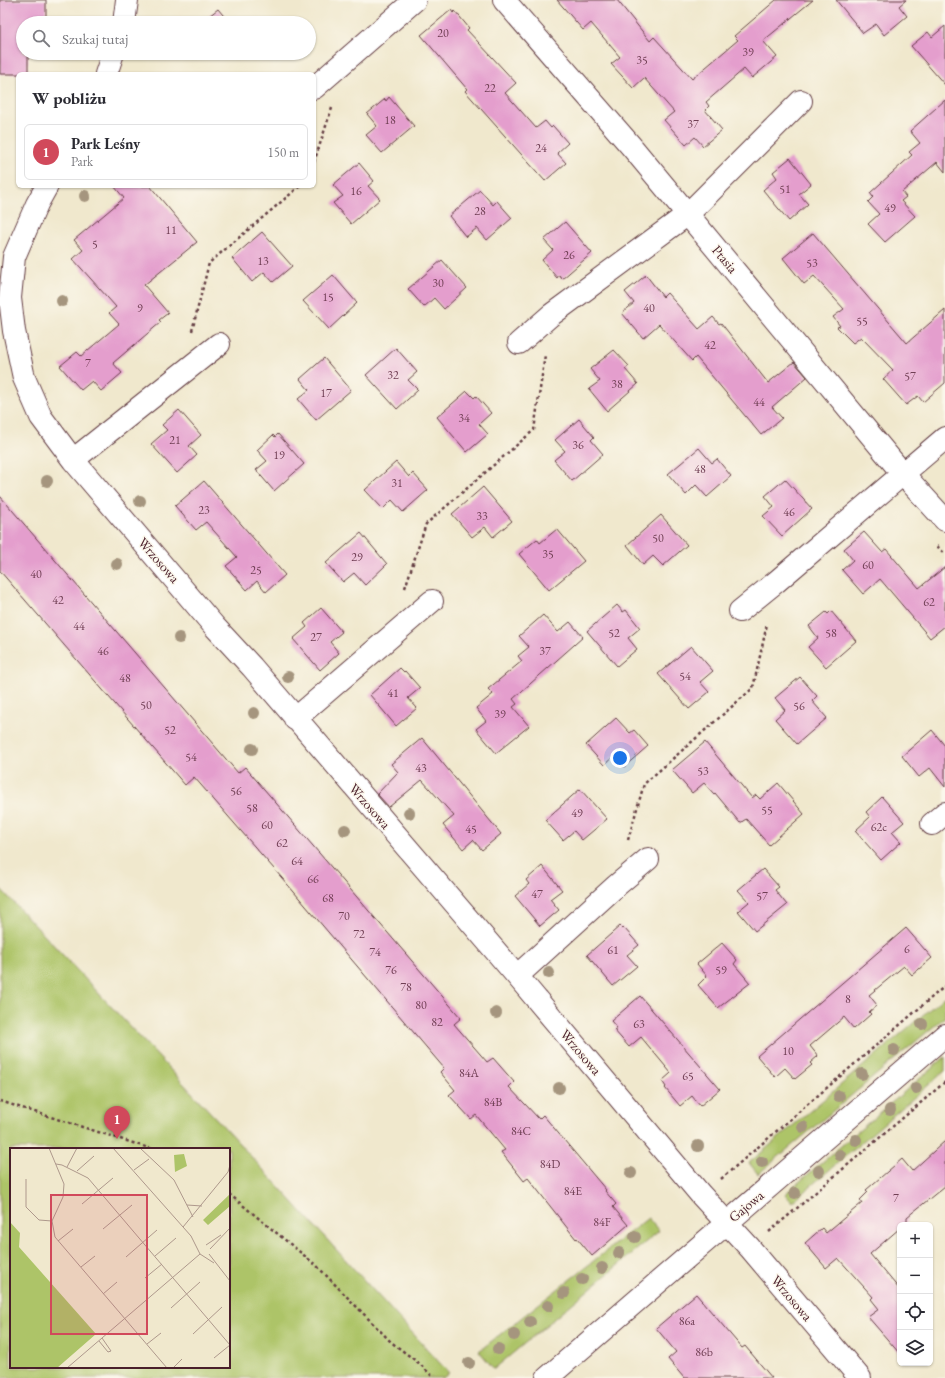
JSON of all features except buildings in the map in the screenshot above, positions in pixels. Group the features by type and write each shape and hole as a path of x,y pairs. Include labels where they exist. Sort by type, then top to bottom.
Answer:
{"street":[{"path":"125,16 127,0"},
{"path":"316,86 415,0"},
{"name":"Ptasia","path":"504,0 688,214 903,474 945,520"},
{"path":"107,72 111,60"},
{"path":"519,343 551,315 688,214 801,100"},
{"name":"Wrzosowa","path":"46,188 7,256 14,331 24,378 41,417 73,460 518,976 701,1195 728,1222 860,1378"},
{"path":"73,460 219,344"},
{"path":"740,611 945,438"},
{"path":"295,719 432,601"},
{"path":"518,976 610,891 648,859"},
{"name":"Gajowa","path":"547,1378 945,1035"}],"path":[{"path":"182,373 209,263 298,188"},
{"path":"404,592 426,524 534,430 551,315"},
{"path":"628,842 644,784 753,688 776,582"},
{"path":"717,1183 945,986"},
{"path":"750,1248 945,1082"},
{"path":"0,1101 149,1148"},
{"path":"230,1195 316,1266 392,1342 420,1364 434,1378"}],"green space":[{"path":"0,888 226,1129 449,1373 443,1378 0,1378"},
{"path":"945,996 945,1017 758,1174 749,1163"},
{"path":"945,1057 945,1071 792,1202 785,1194"},
{"path":"648,1218 659,1231 494,1369 479,1351"}],"place":[{"name":"Park Leśny","path":"117,1139"}]}
